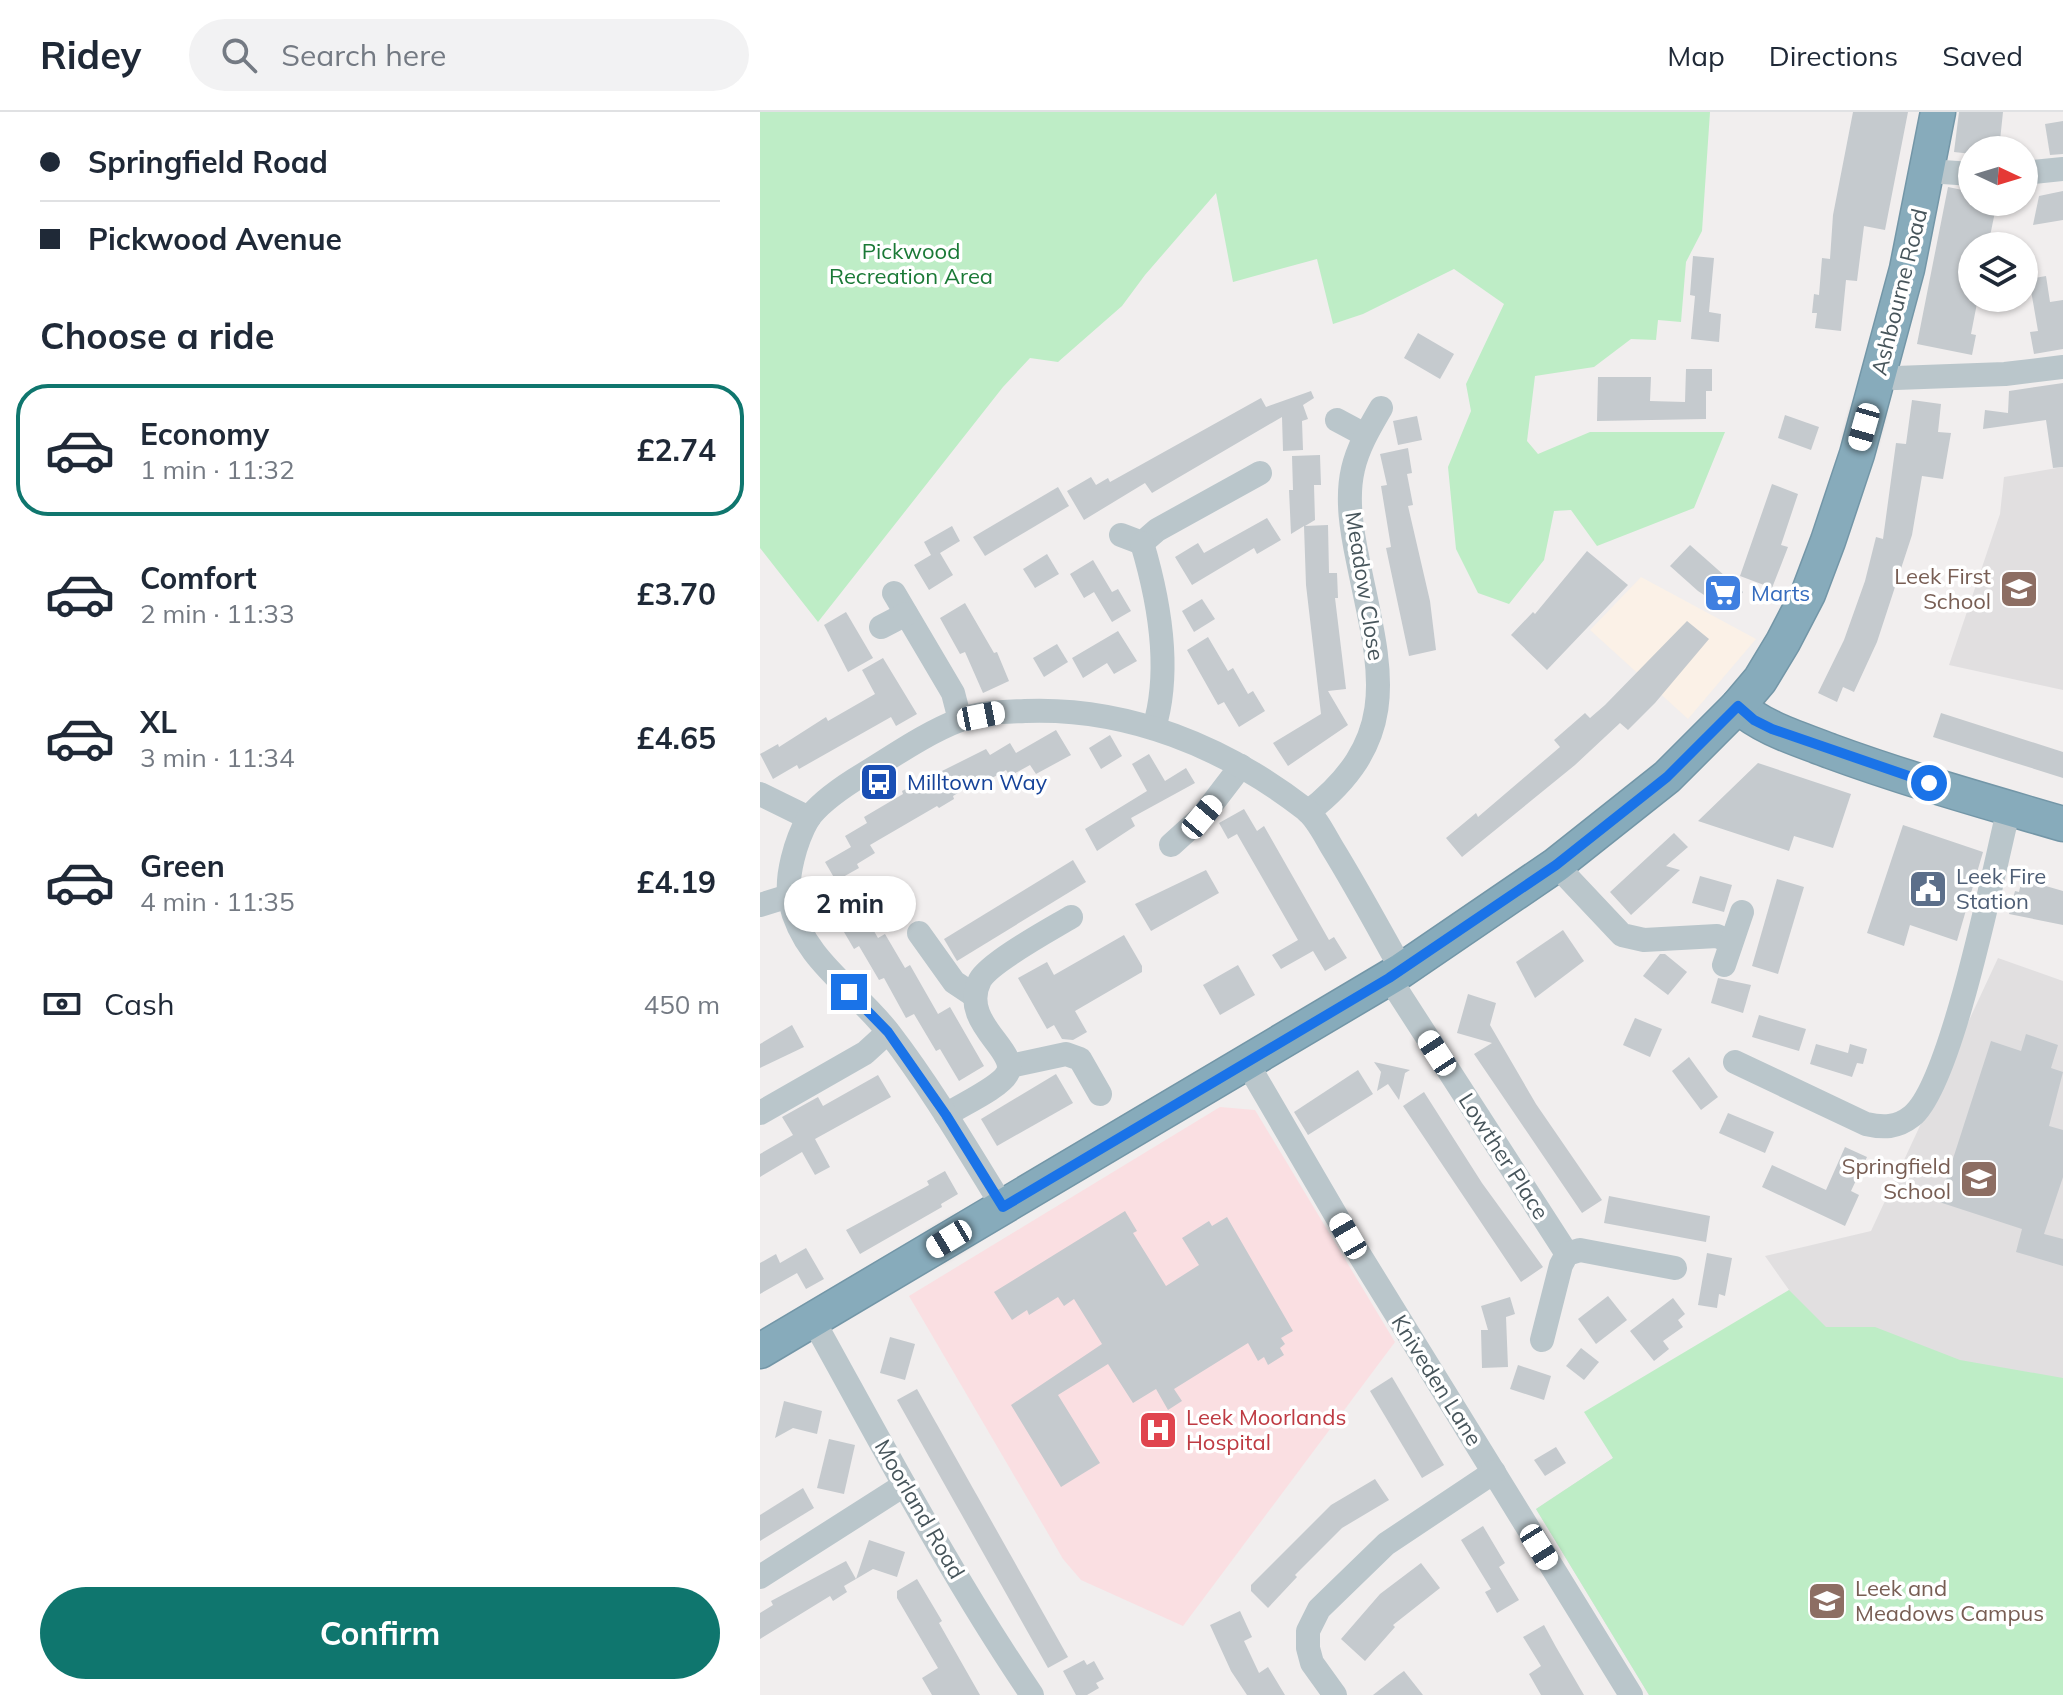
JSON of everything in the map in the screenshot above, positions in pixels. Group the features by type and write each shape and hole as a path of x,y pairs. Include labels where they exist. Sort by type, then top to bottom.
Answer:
{"highway":[{"name":"Ashbourne Road","path":"760,1351 1395,974 1556,865 1667,777 1738,706 1760,680 1808,594 1857,454 1928,171 1938,112"},
{"path":"1738,706 1754,720 1772,729 1860,762 2063,824"}],"street":[{"path":"2038,172 2063,169"},
{"path":"1928,171 1958,173"},
{"path":"1879,374 1911,378 2005,374 2063,367"},
{"name":"Meadow Close","path":"1308,812 1329,795 1360,759 1375,724 1379,696 1378,660 1350,526 1352,471 1365,435 1381,408"},
{"path":"1337,420 1365,435"},
{"path":"1154,728 1164,672 1151,573 1131,539 1251,486"},
{"path":"881,627 900,603 953,693 960,720"},
{"path":"1003,1207 946,1115 888,1032 809,948 795,920 789,896 794,861 809,818 844,786 960,720 1002,712 1044,710 1070,711 1154,728 1219,753 1308,812"},
{"path":"1170,844 1202,817 1241,766"},
{"path":"760,794 809,818"},
{"path":"1735,1062 1767,1091 1866,1124 1883,1128 1899,1124 1913,1115 1928,1096 1947,1052 2009,808"},
{"name":"Lowther Place","path":"1308,812 1344,867 1395,974 1567,1254"},
{"path":"1556,865 1622,935 1644,940 1717,936 1731,942"},
{"path":"760,905 789,896"},
{"path":"1724,965 1742,912"},
{"path":"946,1115 997,1083 1007,1075 1010,1066 974,1009 981,978 994,966 1063,932"},
{"path":"919,933 954,982 975,996"},
{"path":"760,1113 865,1053 888,1032"},
{"path":"1010,1066 1066,1054 1080,1059 1100,1094"},
{"name":"Kniveden Lane","path":"1247,1063 1348,1236 1631,1695"},
{"path":"1542,1340 1561,1265 1567,1254 1580,1250 1675,1268"},
{"name":"Moorland Road","path":"813,1320 904,1485 1002,1651 1032,1695"},
{"path":"1335,1695 1312,1663 1308,1648 1308,1631 1319,1609 1386,1544 1494,1472"},
{"path":"760,1577 904,1485"}],"shaded area":[{"name":"Leek First School","path":"2063,467 2063,690 1949,665 2000,514 2004,477"},
{"path":"1641,577 1756,639 1688,719 1590,630"},
{"name":"Leek and Meadows Campus","path":"1998,958 2063,981 2063,1695 1649,1695 1536,1509 1613,1458 1789,1290 1765,1256 1871,1231"},
{"name":"Leek Moorlands Hospital","path":"1220,1107 1255,1110 1395,1342 1183,1626 1081,1580 1063,1559 909,1296"}],"green space":[{"name":"Pickwood Recreation Area","path":"760,112 1710,112 1702,231 1686,262 1681,322 1658,320 1656,340 1631,339 1594,367 1535,376 1527,441 1538,454 1590,432 1725,432 1694,508 1597,546 1571,510 1554,511 1544,560 1509,604 1478,593 1456,549 1448,467 1471,411 1466,384 1504,304 1454,269 1363,314 1333,324 1317,259 1233,282 1216,193 1122,306 1058,362 1030,358 1003,387 818,622 760,548"},
{"name":"Leek and Meadows Campus","path":"1789,1290 1826,1327 1875,1327 1960,1360 2063,1378 2063,1695 1649,1695 1536,1509 1613,1458 1584,1412"}],"building":[{"path":"1853,112 1908,112 1885,230 1864,226 1857,281 1846,280 1841,331 1815,328 1817,313 1812,313 1814,294 1819,295 1822,258 1830,259 1833,215"},
{"path":"1959,112 2003,112 2000,136 1958,136 1958,152 1954,152"},
{"path":"2063,121 2063,154 2050,155 2045,124"},
{"path":"1948,187 1958,189 1958,216 1994,216 1991,232 1958,232 1958,312 1975,312 1971,334 1976,335 1972,355 1917,344"},
{"path":"2063,191 2063,220 2033,225 2035,216 2038,216 2039,196"},
{"path":"1693,256 1714,258 1709,312 1721,314 1719,342 1691,339 1695,296 1690,295"},
{"path":"2046,276 2050,302 2063,300 2063,349 2034,354 2030,332 2038,331 2035,312 2038,312 2038,277"},
{"path":"1418,333 1454,354 1440,379 1404,358"},
{"path":"1686,369 1712,369 1712,391 1706,391 1706,419 1597,421 1598,377 1651,377 1650,401 1685,402"},
{"path":"2063,383 2063,467 2053,468 2046,420 1983,429 1985,410 2008,413 2009,391"},
{"path":"1311,391 1314,398 1303,405 1308,419 1302,421 1303,450 1283,451 1282,417 1152,493 1145,483 1084,520 1067,491 1091,477 1096,485 1108,478 1110,482 1261,398 1266,407"},
{"path":"1912,400 1941,404 1938,432 1951,433 1943,479 1922,476 1912,535 1877,642 1854,692 1843,687 1837,702 1818,693 1844,640 1865,581 1876,537 1883,539 1896,443 1906,444"},
{"path":"1785,415 1819,427 1811,450 1778,438"},
{"path":"1417,416 1422,440 1398,445 1393,421"},
{"path":"1408,448 1412,473 1407,474 1413,505 1408,506 1430,601 1436,650 1409,656 1386,548 1391,547 1381,486 1387,485 1380,454"},
{"path":"1320,455 1321,485 1314,485 1315,520 1305,526 1328,525 1329,573 1337,573 1338,598 1335,598 1346,689 1328,691 1348,725 1288,766 1273,743 1321,714 1306,585 1304,526 1291,534 1289,490 1293,490 1292,456"},
{"path":"1772,484 1798,494 1781,545 1788,547 1772,588 1740,576"},
{"path":"1058,487 1069,506 985,556 973,537"},
{"path":"1267,518 1281,540 1257,554 1254,548 1192,585 1175,557 1198,543 1204,553"},
{"path":"952,526 960,541 940,553 953,575 929,590 914,565 931,555 924,542"},
{"path":"1690,545 1743,592 1730,612 1698,591 1670,566"},
{"path":"1587,551 1628,585 1547,670 1511,635 1533,612 1535,614"},
{"path":"1047,554 1059,574 1035,588 1023,569"},
{"path":"1093,560 1112,592 1118,589 1131,611 1112,622 1094,592 1084,598 1070,574"},
{"path":"1202,599 1215,619 1194,632 1182,611"},
{"path":"965,603 994,653 997,652 1009,681 983,693 965,652 960,654 940,618"},
{"path":"846,612 873,658 848,672 824,625"},
{"path":"1687,621 1709,639 1655,703 1628,730 1620,723 1575,765 1462,857 1446,838 1476,813 1478,817 1560,747 1554,740 1585,713 1590,718 1605,705"},
{"path":"1118,631 1137,661 1114,674 1107,663 1083,678 1072,658"},
{"path":"1208,637 1228,671 1233,668 1248,694 1253,691 1265,711 1239,727 1224,702 1218,705 1187,650"},
{"path":"1057,644 1068,662 1044,677 1033,658"},
{"path":"883,658 917,714 896,726 891,717 799,769 797,765 773,779 760,754 778,744 779,747 826,717 828,721 875,694 862,670"},
{"path":"1941,713 2063,752 2063,778 1933,737"},
{"path":"1056,730 1071,755 1036,774 1030,765 1010,776 1006,770 987,781 985,777 939,808 937,806 870,845 875,853 857,864 859,868 836,881 825,862 851,847 845,836 867,823 864,817 903,794 902,791 986,749 990,755 1010,743 1016,753"},
{"path":"1110,735 1122,756 1101,769 1089,748"},
{"path":"1149,754 1165,781 1186,768 1195,783 1131,818 1135,826 1097,851 1085,829 1147,791 1132,764"},
{"path":"1758,763 1851,794 1833,848 1794,836 1789,851 1698,821"},
{"path":"1244,809 1257,831 1264,826 1329,940 1334,937 1347,958 1325,971 1313,951 1281,969 1272,955 1298,940 1237,834 1228,839 1219,823"},
{"name":"Leek Fire Station","path":"1903,825 1983,852 1957,941 1910,925 1904,946 1867,933"},
{"path":"1674,833 1688,847 1666,866 1680,870 1631,915 1610,892"},
{"path":"1073,860 1086,882 957,961 944,939"},
{"path":"1206,870 1219,893 1151,931 1135,904"},
{"path":"1700,876 1732,885 1724,912 1692,903"},
{"path":"1777,879 1804,887 1778,974 1752,966"},
{"path":"2022,879 2063,891 2063,925 2009,914"},
{"path":"867,919 878,938 885,934 905,968 910,965 938,1014 950,1007 984,1066 959,1081 914,1014 906,1018 884,978 879,980 859,946 854,949 844,932"},
{"path":"1563,930 1584,961 1535,998 1516,962"},
{"path":"1124,935 1142,966 1142,972 1075,1011 1087,1032 1073,1040 1062,1039 1054,1025 1047,1029 1018,978 1047,962 1054,975"},
{"path":"1660,954 1665,954 1687,972 1668,995 1643,976"},
{"path":"1238,965 1255,995 1220,1015 1203,985"},
{"path":"1718,978 1751,985 1743,1013 1711,1003"},
{"path":"1468,994 1496,1003 1490,1025 1536,1104 1602,1200 1582,1213 1474,1054 1492,1043 1457,1033"},
{"path":"1759,1015 1806,1029 1799,1051 1752,1037"},
{"path":"1635,1018 1662,1029 1650,1057 1623,1045"},
{"path":"792,1025 804,1047 760,1068 760,1044"},
{"path":"2026,1034 2058,1045 2051,1068 2063,1072 2049,1126 2063,1130 2063,1177 2044,1234 2063,1239 2063,1266 2016,1252 2022,1229 1939,1202 1991,1041 2021,1051"},
{"path":"1816,1044 1848,1053 1850,1044 1867,1049 1863,1064 1857,1063 1852,1077 1810,1064"},
{"path":"1689,1057 1718,1097 1701,1110 1672,1071"},
{"path":"1374,1062 1410,1070 1405,1073 1399,1100 1388,1084 1377,1091 1381,1072"},
{"path":"1358,1070 1373,1094 1308,1135 1294,1112"},
{"path":"1056,1074 1073,1103 997,1146 981,1119"},
{"path":"878,1075 891,1097 815,1139 830,1167 815,1175 802,1152 760,1177 760,1154 793,1135 782,1117 818,1097 823,1106"},
{"path":"1424,1092 1482,1183 1543,1267 1521,1282 1403,1106"},
{"path":"1728,1113 1774,1132 1765,1153 1719,1133"},
{"path":"1845,1147 1867,1157 1851,1191 1859,1195 1845,1226 1762,1187 1772,1165 1826,1190"},
{"path":"945,1171 958,1194 941,1204 942,1207 860,1254 846,1230 929,1185 927,1181"},
{"path":"1609,1196 1710,1216 1706,1242 1604,1223"},
{"path":"1125,1211 1137,1231 1133,1233 1166,1286 1199,1265 1182,1238 1209,1221 1212,1226 1227,1217 1293,1331 1281,1338 1285,1344 1280,1348 1284,1355 1268,1365 1264,1357 1258,1361 1248,1343 1174,1389 1182,1401 1168,1410 1156,1389 1133,1403 1108,1364 1058,1395 1100,1463 1061,1487 1011,1405 1102,1344 1074,1299 1064,1306 1058,1297 1029,1315 1027,1310 1012,1320 994,1292"},
{"path":"806,1248 824,1279 806,1289 797,1273 760,1294 760,1263 776,1254 780,1263"},
{"path":"1707,1253 1732,1258 1725,1296 1719,1294 1717,1308 1698,1305"},
{"path":"1608,1296 1627,1320 1596,1344 1578,1319"},
{"path":"1510,1297 1515,1314 1506,1317 1508,1367 1482,1368 1481,1330 1488,1330 1481,1306"},
{"path":"1673,1298 1685,1314 1678,1320 1683,1327 1663,1341 1669,1349 1654,1361 1630,1331"},
{"path":"890,1337 915,1344 905,1380 880,1373"},
{"path":"1581,1348 1599,1362 1584,1380 1566,1366"},
{"path":"1518,1365 1551,1376 1544,1400 1510,1389"},
{"path":"1392,1377 1444,1465 1422,1478 1370,1391"},
{"path":"917,1389 1068,1657 1048,1668 897,1400"},
{"path":"784,1401 822,1411 817,1434 793,1428 775,1438"},
{"path":"829,1439 855,1445 844,1494 817,1488"},
{"path":"1556,1447 1566,1463 1545,1476 1534,1460"},
{"path":"1375,1479 1389,1500 1342,1528 1295,1575 1297,1577 1268,1608 1251,1591 1251,1585 1331,1505"},
{"path":"803,1488 814,1508 760,1541 760,1515"},
{"path":"1483,1526 1505,1563 1499,1567 1519,1600 1497,1613 1485,1592 1491,1589 1461,1540"},
{"path":"869,1540 905,1552 897,1577 873,1569 856,1579"},
{"path":"846,1561 856,1579 844,1586 847,1592 833,1601 830,1596 760,1639 760,1613 773,1605 771,1601"},
{"path":"1421,1563 1440,1588 1393,1625 1395,1627 1365,1661 1341,1639 1380,1594"},
{"path":"917,1579 980,1695 932,1695 922,1678 938,1668 897,1598 897,1591"},
{"path":"1240,1611 1252,1637 1244,1641 1259,1673 1268,1667 1285,1695 1247,1695 1231,1671 1210,1625"},
{"path":"1544,1625 1584,1695 1541,1695 1529,1674 1541,1666 1523,1637"},
{"path":"1084,1660 1087,1665 1094,1661 1104,1679 1096,1683 1099,1688 1087,1695 1076,1695 1063,1671"},
{"path":"1404,1671 1423,1695 1373,1695 1397,1676"}],"place":[{"name":"Leek First School","path":"2019,589"},
{"name":"Marts","path":"1723,593"},
{"name":"Milltown Way","path":"879,782"},
{"name":"Leek Fire Station","path":"1928,889"},
{"name":"Springfield School","path":"1979,1179"},
{"name":"Leek Moorlands Hospital","path":"1158,1430"},
{"name":"Leek and Meadows Campus","path":"1827,1601"}],"route":[{"path":"849,992 888,1032 946,1115 1003,1207 1389,978 1556,865 1667,777 1738,706 1754,720 1772,729 1860,762 1929,783"}]}
